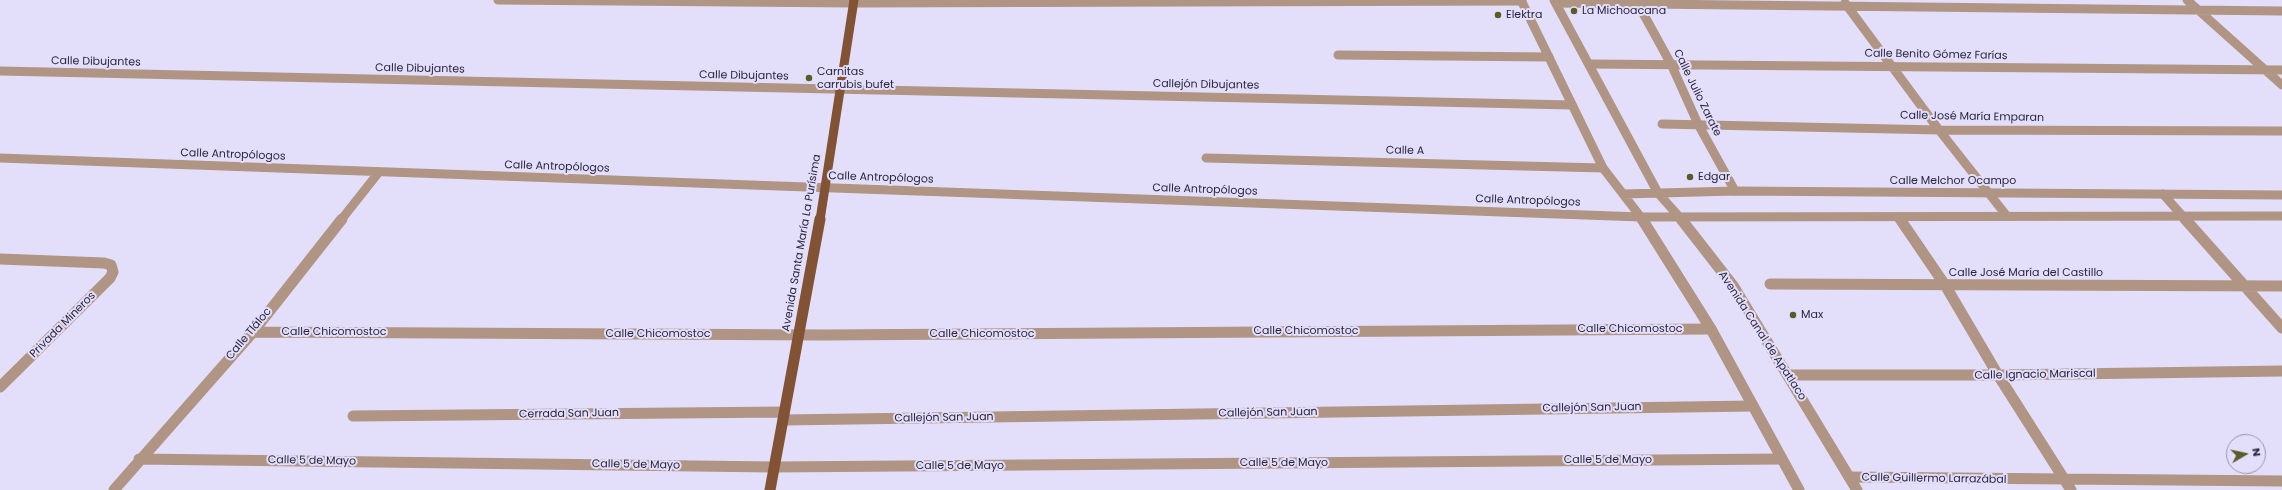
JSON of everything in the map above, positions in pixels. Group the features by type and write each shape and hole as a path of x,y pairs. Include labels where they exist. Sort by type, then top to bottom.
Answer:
{"main road":[{"name":"Avenida Santa María La Purísima","path":"770,490 826,189 854,2"}],"street":[{"path":"498,0 854,2 1522,0 1603,168 1641,217 1711,328 1799,490"},
{"path":"2187,0 2282,85"},
{"path":"1555,1 1638,4 1717,2 1845,3 2282,11"},
{"name":"Avenida Canal de Apatlaco","path":"1555,1 1658,193 1679,216 1734,287 1789,375 1857,490"},
{"path":"1845,3 1939,130 2006,215"},
{"name":"Calle Julio Zarate","path":"1638,4 1671,64 1698,124 1735,191"},
{"path":"1338,55 1549,57"},
{"name":"Calle Benito Gómez Farías","path":"1590,64 1891,65 2282,70"},
{"name":"Calle Dibujantes","path":"0,71 840,90"},
{"name":"Callejón Dibujantes","path":"840,90 1572,105"},
{"name":"Calle José María Emparan","path":"1662,124 1939,130 2282,131"},
{"name":"Calle Antropólogos","path":"0,158 826,189 1641,217"},
{"name":"Calle A","path":"1206,158 1603,168"},
{"name":"Calle Tláloc","path":"114,490 138,459 253,332 379,172"},
{"name":"Calle Melchor Ocampo","path":"1623,194 1735,191 2282,195"},
{"path":"2163,194 2282,328"},
{"path":"1641,217 1899,217 2006,215 2282,216"},
{"path":"1899,217 1945,285 1998,375 2068,485"},
{"name":"Privada Mineros","path":"0,259 104,263 111,265 113,272 110,278 0,387"},
{"name":"Calle José María del Castillo","path":"1770,284 2282,286"},
{"name":"Calle Chicomostoc","path":"253,332 798,335 1711,328"},
{"name":"Calle Ignacio Mariscal","path":"1789,375 1998,375 2282,371"},
{"name":"Callejón San Juan","path":"784,416 1753,406"},
{"name":"Cerrada San Juan","path":"353,416 784,416"},
{"name":"Calle 5 de Mayo","path":"138,459 774,467 1782,459"},
{"name":"Calle Guillermo Larrazábal","path":"1849,477 2068,485 2282,481"}],"place":[{"name":"La Michoacana","path":"1574,11"},
{"name":"Elektra","path":"1498,15"},
{"name":"Carnitas carrubis bufet","path":"809,78"},
{"name":"Edgar","path":"1690,177"},
{"name":"Max","path":"1793,315"}]}
